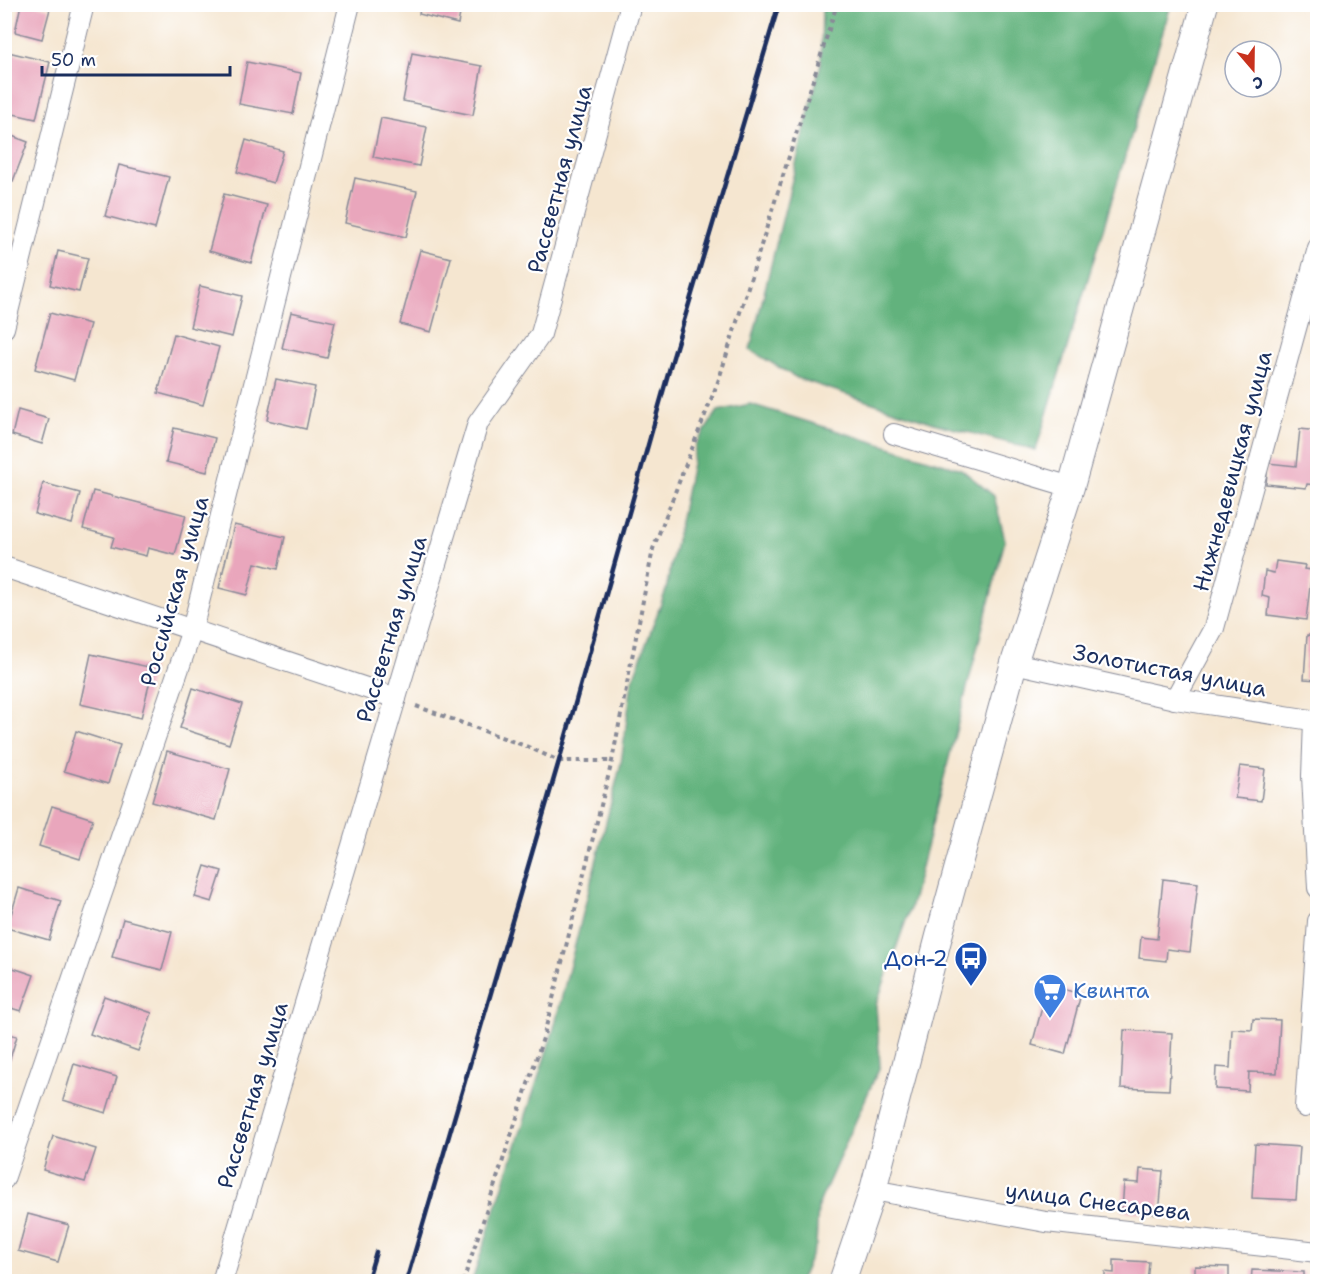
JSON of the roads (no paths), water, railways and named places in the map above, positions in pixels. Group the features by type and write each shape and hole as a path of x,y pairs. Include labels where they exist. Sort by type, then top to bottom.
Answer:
{"street":[{"path":"4,328 84,4"},
{"name":"Российская улица","path":"4,1179 192,630 350,4"},
{"name":"Рассветная улица","path":"222,1281 478,423 541,334 631,4"},
{"path":"842,1281 873,1190 939,936 1014,663 1071,487 1205,4"},
{"name":"Нижнедевицкая улица","path":"1175,699 1214,628 1317,248"},
{"path":"894,434 1071,487"},
{"path":"4,567 396,698"},
{"name":"Золотистая улица","path":"1014,663 1175,699 1316,721"},
{"path":"1316,721 1312,776 1317,888"},
{"path":"1305,1107 1317,921"},
{"name":"улица Снесарева","path":"873,1190 1046,1222 1317,1252"}],"railway":[{"path":"406,1282 559,761 670,367 779,4"},
{"path":"367,1282 376,1252"}],"place":[{"name":"Дон-2","path":"971,987"},
{"name":"Квинта","path":"1050,1019"}]}
